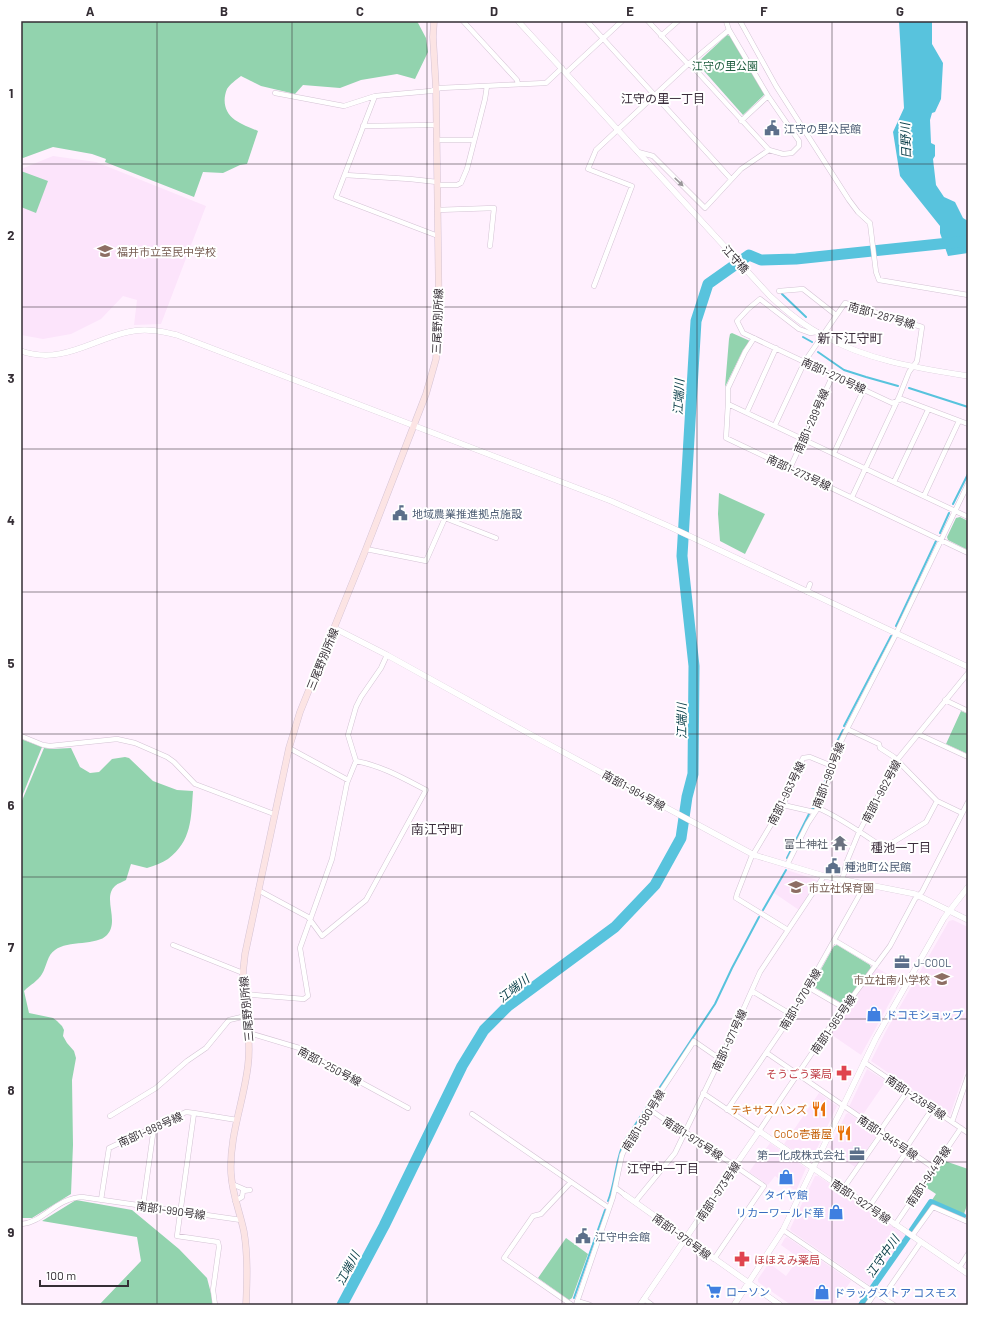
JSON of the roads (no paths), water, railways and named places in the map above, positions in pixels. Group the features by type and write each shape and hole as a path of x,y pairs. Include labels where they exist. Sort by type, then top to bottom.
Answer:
{"main road":[{"name":"三尾野別所線","path":"246,1305 245,1241 232,1184 232,1152 248,1066 249,1033 243,994 245,954 289,748 300,712 366,549 433,374 438,346 439,326 436,89 433,37 434,21"}],"street":[{"path":"463,21 518,80 518,84"},
{"name":"江守橋","path":"518,21 760,286 791,315 819,334 866,355 913,367 968,376"},
{"path":"587,21 731,179"},
{"path":"275,93 344,106 375,96 431,91 440,88 546,83 564,71 622,21"},
{"path":"648,21 769,150 783,154 792,153 799,146 799,142 768,96 729,30 726,21"},
{"path":"662,36 678,21"},
{"path":"740,21 776,86 858,212 870,223 876,272 879,280 968,295"},
{"path":"594,286 632,186 588,169 596,150 729,30"},
{"path":"345,175 410,179 437,184 457,185 461,183 467,169 487,86"},
{"path":"375,96 336,197 438,236"},
{"path":"741,121 768,96"},
{"path":"363,126 436,125"},
{"path":"436,140 474,140"},
{"path":"637,152 653,156 705,208 731,179 769,150"},
{"path":"437,210 494,208 490,246"},
{"path":"779,291 804,289 836,315"},
{"name":"南部1-270号線","path":"819,334 810,333 799,329 760,300 748,308 737,321 743,333 892,403 902,399 968,424"},
{"name":"南部1-287号線","path":"775,425 819,334 845,303 922,327 917,361 909,372 852,497"},
{"path":"21,351 45,355 62,354 81,349 128,332 144,330 161,331 177,335 603,498 668,526 968,667"},
{"name":"南部1-273号線","path":"754,338 745,352 728,388 726,438 968,553"},
{"path":"747,412 776,348"},
{"name":"南部1-289号線","path":"790,468 832,375"},
{"path":"834,453 864,389"},
{"path":"728,404 968,517"},
{"path":"894,482 928,410"},
{"path":"924,496 959,421"},
{"path":"847,729 896,634 968,484"},
{"path":"366,549 426,561 446,518 496,538"},
{"path":"807,592 810,584"},
{"name":"南部1-964号線","path":"334,628 387,655 754,855 842,881 919,896 968,920"},
{"path":"243,994 304,999 308,996 300,948 332,859 348,780 356,761 348,735 361,697 381,668 387,655"},
{"name":"南部1-962号線","path":"842,881 847,861 859,832 897,760 968,673"},
{"path":"946,700 968,711"},
{"name":"南部1-960号線","path":"788,865 816,810 829,779 836,750 847,729 878,744 880,748 897,760 937,801 962,813"},
{"path":"918,734 968,757"},
{"path":"21,736 43,745 50,746 117,739 135,743 167,757 174,762 195,784 274,814"},
{"path":"289,748 348,780"},
{"name":"南部1-963号線","path":"788,930 736,898 751,858 783,805 803,758 810,758 832,766"},
{"path":"258,890 310,919 322,936 366,900 426,790 392,772 368,763 356,761"},
{"path":"783,805 828,813 884,848 926,822 937,801"},
{"name":"南部1-965号線","path":"759,1131 844,1008 890,946 915,899 922,892 968,802"},
{"name":"南部1-971号線","path":"635,1202 675,1153 760,972 824,876"},
{"name":"南部1-970号線","path":"727,1110 792,1015 865,885"},
{"path":"734,1305 783,1230 864,1062 911,976 949,910 968,887"},
{"path":"834,940 876,965"},
{"path":"173,945 243,972"},
{"path":"808,987 844,1008"},
{"path":"752,991 792,1015"},
{"path":"110,1116 156,1088 187,1061 206,1048 229,1020 246,1016"},
{"name":"南部1-250号線","path":"249,1033 306,1050 305,1052 408,1108"},
{"name":"南部1-980号線","path":"576,1303 616,1188 622,1155 629,1140 694,1041 720,1059"},
{"name":"南部1-945号線","path":"767,1053 934,1168"},
{"name":"南部1-238号線","path":"864,1062 968,1133"},
{"path":"952,1122 968,1076"},
{"path":"843,1189 882,1133 882,1128 907,1092"},
{"path":"703,1093 813,1168"},
{"name":"南部1-975号線","path":"648,1109 764,1186 714,1259"},
{"path":"869,1206 908,1150 908,1145 932,1109"},
{"name":"南部1-988号線","path":"101,1200 109,1148 186,1112 194,1113 177,1236 218,1242 219,1247 213,1290 215,1305"},
{"path":"194,1113 237,1120"},
{"path":"472,1114 609,1208"},
{"path":"143,1206 154,1127"},
{"name":"南部1-944号線","path":"895,1225 961,1128"},
{"name":"南部1-973号線","path":"640,1305 759,1131"},
{"name":"南部1-927号線","path":"813,1168 968,1274"},
{"path":"571,1182 541,1214 533,1216 504,1258 572,1305"},
{"path":"232,1184 248,1190 243,1192 242,1197 236,1201"},
{"name":"南部1-976号線","path":"616,1188 780,1305"},
{"name":"南部1-990号線","path":"21,1224 30,1223 64,1201 73,1197 82,1197 241,1220"},
{"path":"912,1236 933,1207 968,1222"},
{"path":"783,1230 894,1305"},
{"path":"883,1297 921,1242"},
{"path":"959,1268 968,1254"},
{"path":"867,1305 875,1293"},
{"path":"644,1299 652,1305"},
{"path":"576,1303 590,1305"}],"water":[{"name":"日野川","path":"899,21 932,21 932,44 943,63 941,99 935,112 932,113 930,120 931,143 935,145 935,156 933,159 936,185 944,197 955,202 963,218 968,221 968,253 948,256 940,233 940,226 900,176 893,132 904,108"}],"waterway":[{"name":"江端川","path":"342,1305 384,1226 462,1066 484,1030 508,1006 615,927 655,885 681,838 687,797 693,774 694,666 682,556 696,321 708,284 749,255 761,260 796,259 968,241"},
{"path":"782,294 806,317"},
{"path":"803,337 812,342"},
{"path":"818,352 844,370 898,386"},
{"path":"909,388 968,407"},
{"path":"953,504 968,474"},
{"path":"940,533 949,513"},
{"path":"896,626 936,541"},
{"path":"844,726 891,636"},
{"path":"830,761 833,749 843,730"},
{"path":"812,809 815,807 827,776 827,767"},
{"path":"787,858 809,814"},
{"path":"763,910 786,870"},
{"path":"608,1201 613,1186 619,1155 625,1140 715,1004 759,917"},
{"name":"江守中川","path":"912,1230 931,1202 963,1216"},
{"path":"574,1298 605,1210"},
{"name":"江守中川","path":"873,1287 908,1237"},
{"name":"江守中川","path":"861,1305 868,1294"}],"place":[{"name":"江守の里公民館","path":"772,128"},
{"name":"福井市立至民中学校","path":"105,251"},
{"name":"地域農業推進拠点施設","path":"400,513"},
{"name":"富士神社","path":"840,843"},
{"name":"種池町公民館","path":"833,866"},
{"name":"市立社保育園","path":"796,887"},
{"name":"J-COOL","path":"902,962"},
{"name":"市立社南小学校","path":"942,979"},
{"name":"ドコモショップ","path":"874,1014"},
{"name":"そうごう薬局","path":"844,1073"},
{"name":"テキサスハンズ","path":"819,1109"},
{"name":"CoCo壱番屋","path":"844,1133"},
{"name":"第一化成株式会社","path":"857,1154"},
{"name":"タイヤ館","path":"786,1177"},
{"name":"リカーワールド華","path":"836,1212"},
{"name":"江守中会館","path":"583,1236"},
{"name":"ほほえみ薬局","path":"742,1259"},
{"name":"ローソン","path":"714,1291"},
{"name":"ドラッグストア コスモス","path":"822,1292"}],"district":[{"name":"江守の里一丁目","path":"663,98"},
{"name":"新下江守町","path":"850,338"},
{"name":"南江守町","path":"437,829"},
{"name":"種池一丁目","path":"901,847"},
{"name":"江守中一丁目","path":"663,1168"}],"park label":[{"name":"江守の里公園","path":"725,65"}]}
